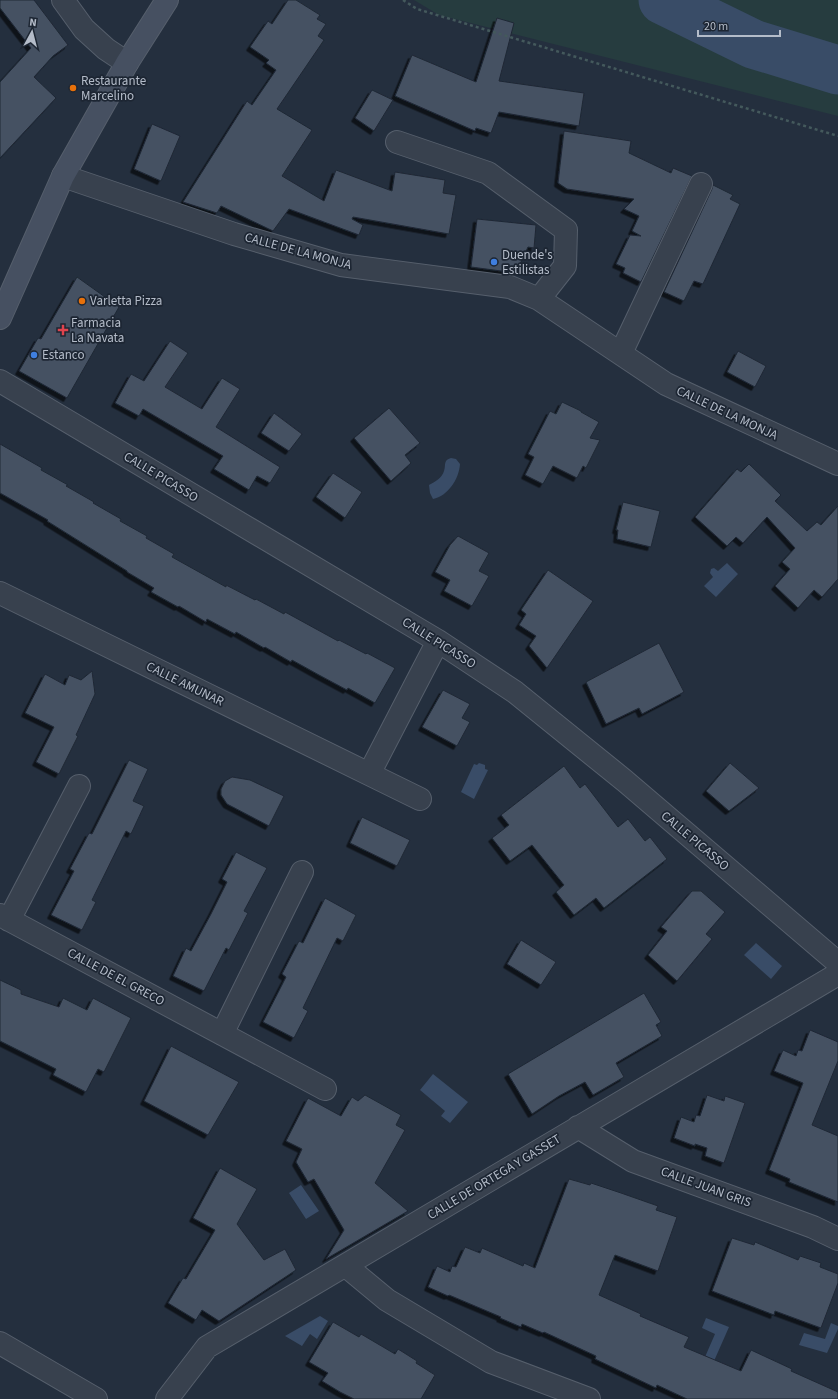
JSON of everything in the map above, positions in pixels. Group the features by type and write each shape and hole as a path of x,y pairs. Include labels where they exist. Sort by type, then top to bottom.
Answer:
{"main road":[{"path":"0,318 63,176 127,63 167,0"}],"street":[{"path":"63,0 84,29 106,49 127,63"},
{"path":"397,142 488,173 566,230 565,266 538,299"},
{"name":"CALLE DE LA MONJA","path":"63,176 234,234 341,265 510,287 538,299 666,384 838,464"},
{"path":"621,353 701,184"},
{"name":"CALLE PICASSO","path":"0,381 438,641 515,692 631,786 838,963"},
{"name":"CALLE AMUNAR","path":"0,593 420,799"},
{"path":"369,774 438,641"},
{"name":"CALLE DE EL GRECO","path":"79,786 5,918 326,1089"},
{"path":"222,1034 302,872"},
{"name":"CALLE DE ORTEGA Y GASSET","path":"167,1399 207,1347 838,974"},
{"name":"CALLE JUAN GRIS","path":"578,1127 633,1161 813,1227 838,1239"},
{"path":"346,1266 387,1300 491,1362 589,1399"},
{"path":"0,1342 96,1399"}],"path":[{"path":"403,0 417,10 838,136"}],"green space":[{"path":"414,0 838,0 838,116 439,15"}],"water":[{"path":"451,458 456,459 460,464 455,481 448,491 433,499 430,493 429,485 442,476 446,461"},
{"path":"727,563 738,574 716,597 704,586 713,577 710,573 711,569 714,568 718,571"},
{"path":"479,763 485,765 485,769 488,770 474,799 461,792 474,764 477,765"},
{"path":"756,943 782,966 771,979 744,955"},
{"path":"433,1074 468,1102 450,1123 441,1116 445,1111 420,1090"},
{"path":"301,1185 319,1211 306,1219 289,1193"},
{"path":"320,1316 328,1321 317,1339 310,1334 302,1346 285,1336"},
{"path":"706,1318 729,1327 714,1361 705,1357 715,1334 702,1328"},
{"path":"831,1323 838,1326 838,1329 827,1353 799,1345 804,1333 825,1339"}],"building":[{"path":"0,0 34,0 68,45 53,56 34,77 56,98 0,158 0,82 31,48 0,8"},
{"path":"288,0 296,0 320,15 317,19 326,24 318,36 324,40 277,109 312,130 282,176 324,201 336,170 392,191 395,172 445,180 443,193 456,195 449,234 353,217 352,219 363,225 359,235 289,209 273,231 221,206 217,213 183,202 247,101 252,105 276,70 266,63 269,60 250,47 268,21 272,24"},
{"path":"497,18 514,23 499,81 584,93 579,126 499,112 491,133 476,128 475,131 395,96 412,55 476,82"},
{"path":"372,90 393,100 374,131 355,118"},
{"path":"152,124 180,136 161,181 134,169"},
{"path":"564,131 631,141 629,153 671,173 673,168 692,176 641,282 623,273 625,268 616,264 630,235 641,236 632,231 639,216 624,209 634,199 567,189 558,183"},
{"path":"713,185 733,195 730,199 740,204 703,284 694,281 684,301 664,292"},
{"path":"477,219 536,225 534,248 528,247 516,273 471,267"},
{"path":"77,277 119,307 67,398 19,371 38,338 41,339"},
{"path":"170,341 188,353 165,387 202,409 222,378 240,389 216,427 280,467 270,483 257,476 249,490 214,469 223,456 143,409 139,416 115,403 131,374 144,381"},
{"path":"738,351 766,366 755,387 727,372"},
{"path":"562,402 599,422 590,438 600,440 586,468 583,466 577,478 553,466 543,484 525,475 534,457 528,454 550,411 556,414"},
{"path":"389,408 420,443 405,455 411,463 391,481 354,438"},
{"path":"274,413 302,434 289,451 261,433"},
{"path":"0,444 42,468 41,470 68,485 66,486 121,519 120,521 147,536 146,538 174,554 172,557 226,587 226,585 284,614 285,612 338,641 339,640 366,654 367,653 395,668 375,703 348,688 347,690 292,660 291,662 236,632 235,634 207,619 206,622 151,592 154,588 47,521 48,520 0,493"},
{"path":"749,464 781,495 775,501 807,531 817,522 821,525 838,506 838,579 822,597 814,590 798,608 775,586 790,569 782,562 795,548 767,517 743,543 736,537 727,546 695,517 737,469 741,472"},
{"path":"333,473 362,492 345,518 316,497"},
{"path":"623,502 660,511 651,547 617,539 618,530 616,530"},
{"path":"458,536 489,553 479,571 489,576 472,606 444,591 450,580 435,572 450,545"},
{"path":"548,570 593,601 547,668 529,646 536,636 519,625 526,614 521,610"},
{"path":"659,643 684,692 642,714 639,708 606,724 586,682"},
{"path":"92,671 95,694 76,735 78,736 59,774 36,762 54,727 25,713 45,674 65,685 69,675 81,680"},
{"path":"443,690 470,704 462,718 470,722 457,746 422,727"},
{"path":"129,760 148,769 133,801 144,806 131,834 126,831 92,900 96,902 82,930 51,915 74,871 70,869 89,833 92,834"},
{"path":"730,763 759,788 729,811 706,791"},
{"path":"564,766 580,788 585,784 618,827 628,819 645,841 650,837 667,859 604,908 596,898 574,915 556,892 564,885 532,845 510,861 492,838 509,825 501,815"},
{"path":"232,777 250,780 284,796 269,826 227,804 221,795 221,789 225,781"},
{"path":"362,817 410,840 397,866 350,843"},
{"path":"236,852 267,868 244,911 248,913 229,950 226,948 204,991 173,976 186,948 191,951 211,914 227,882 222,879"},
{"path":"692,891 701,891 725,912 706,934 712,939 677,981 648,955 667,931 661,927"},
{"path":"325,898 356,915 343,941 337,938 303,1008 308,1011 294,1038 263,1022 286,977 282,974 299,941 303,943"},
{"path":"521,940 556,962 541,985 507,964"},
{"path":"0,980 21,990 21,994 59,1007 63,998 87,1010 93,998 131,1018 104,1072 98,1069 86,1092 53,1075 56,1069 0,1041"},
{"path":"644,993 661,1022 656,1025 662,1036 616,1063 624,1077 593,1095 585,1082 559,1096 532,1114 508,1074"},
{"path":"810,1030 838,1042 838,1061 812,1125 838,1136 838,1202 789,1182 790,1179 769,1170 803,1083 774,1071 783,1050 796,1056 798,1050 802,1051"},
{"path":"171,1046 239,1082 208,1135 144,1101"},
{"path":"365,1095 401,1115 396,1125 405,1130 375,1183 408,1211 326,1259 344,1230 314,1179 308,1182 296,1162 302,1149 286,1141 308,1098 341,1116 352,1097 358,1101"},
{"path":"707,1095 724,1101 725,1096 745,1103 724,1163 705,1156 707,1148 695,1144 695,1146 674,1138 681,1117 694,1122 696,1115 700,1116"},
{"path":"220,1168 257,1189 237,1224 264,1260 285,1249 296,1270 219,1321 202,1310 196,1320 168,1303 183,1278 186,1279 215,1230 193,1218"},
{"path":"569,1179 590,1185 591,1183 658,1206 656,1210 677,1217 658,1271 615,1255 599,1295 641,1314 640,1316 689,1337 684,1347 741,1371 751,1350 792,1369 791,1371 838,1392 838,1399 687,1399 657,1385 656,1388 595,1359 596,1356 544,1332 543,1333 522,1324 521,1327 500,1318 501,1317 428,1287 437,1266 450,1272 452,1266 456,1267 465,1247 480,1253 482,1248 523,1266 524,1263 535,1268"},
{"path":"732,1238 754,1245 755,1242 798,1260 800,1256 821,1263 820,1267 838,1274 838,1283 821,1328 775,1311 774,1315 712,1291"},
{"path":"333,1322 359,1337 361,1334 395,1354 398,1349 435,1375 421,1399 354,1399 322,1381 328,1373 309,1362"}],"waterway":[{"path":"663,0 753,44 838,70"}],"place":[{"name":"Restaurante Marcelino","path":"73,88"},
{"name":"Duende's Estilistas","path":"494,262"},
{"name":"Varletta Pizza","path":"82,301"},
{"name":"Farmacia La Navata","path":"63,330"},
{"name":"Estanco","path":"34,355"}]}
